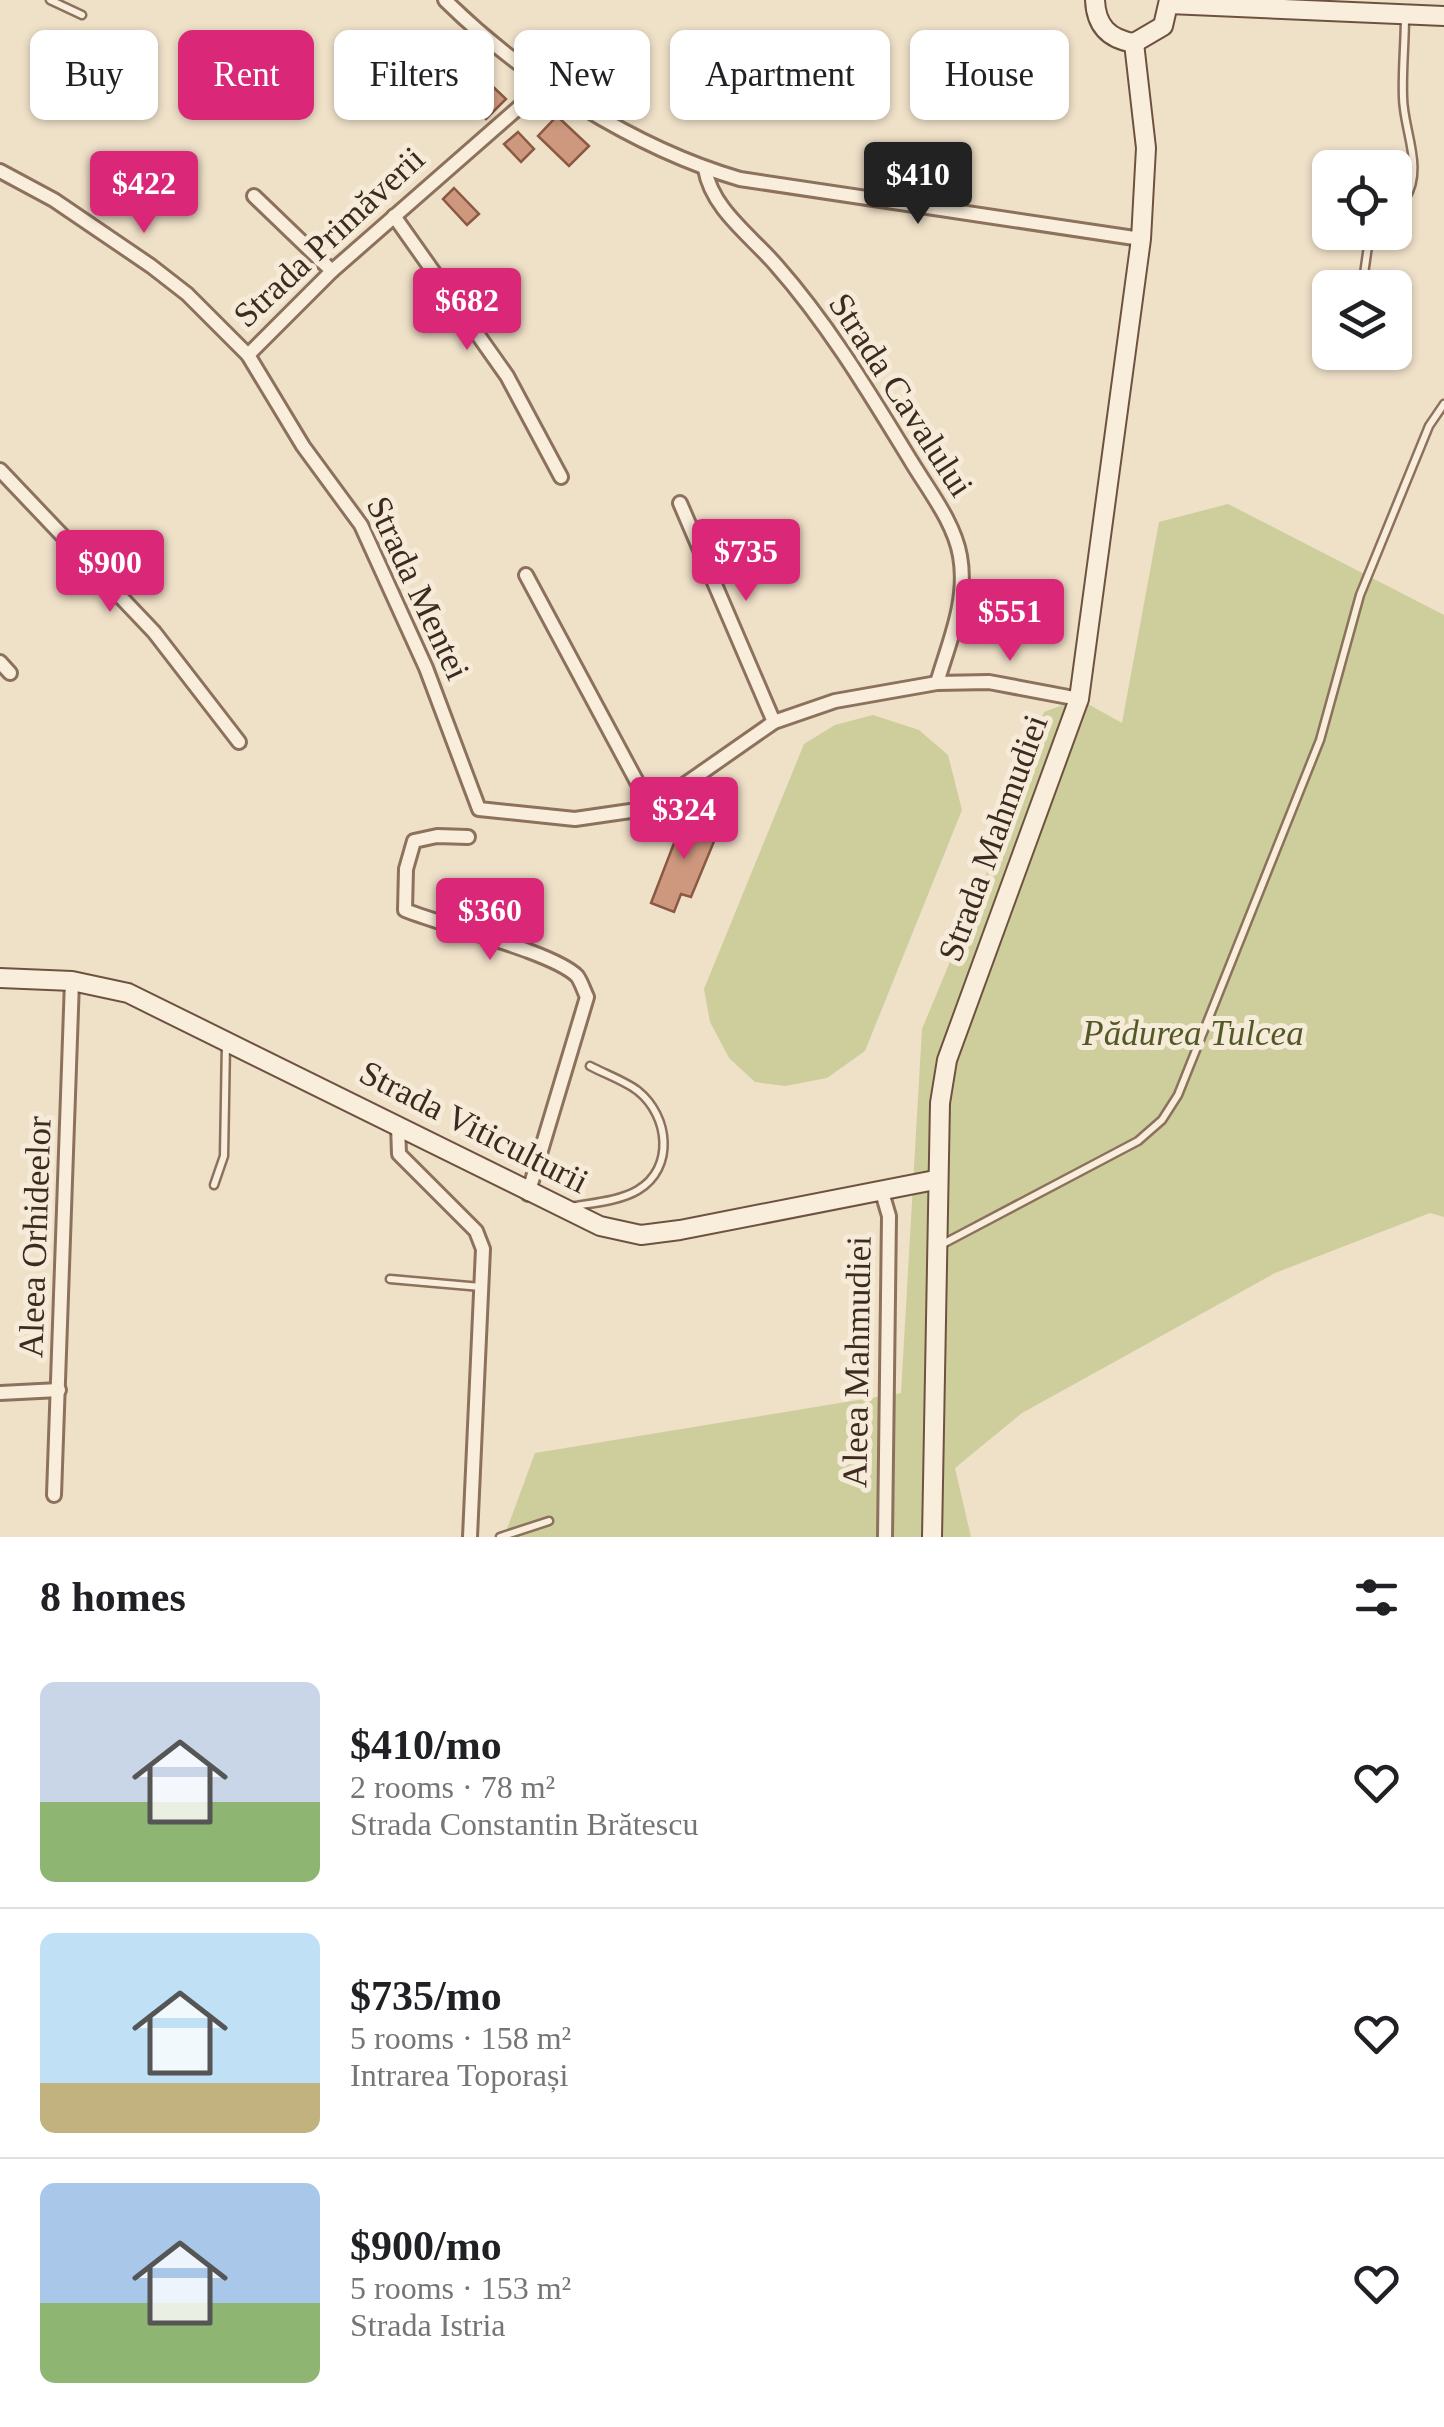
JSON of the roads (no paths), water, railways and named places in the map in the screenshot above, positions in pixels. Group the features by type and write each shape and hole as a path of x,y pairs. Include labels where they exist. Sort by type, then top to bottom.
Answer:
{"main road":[{"path":"1093,0 1100,26 1110,36 1134,42 1156,34 1169,2 1444,16"},
{"name":"Strada Mahmudiei","path":"932,1537 935,1180 947,1060 1079,700 1142,239 1146,148 1134,42"},
{"name":"Strada Viticulturii","path":"0,978 72,981 128,994 398,1125 528,1194 600,1226 640,1235 935,1180"}],"street":[{"path":"445,0 514,56"},
{"name":"Strada Primăverii","path":"0,171 54,200 151,266 187,294 248,355 332,271 514,113"},
{"path":"612,120 705,168 740,179 1142,239"},
{"name":"Strada Cavalului","path":"705,168 709,189 720,205 778,268 851,364 950,524 960,556 962,600 936,683"},
{"path":"254,196 332,271"},
{"path":"394,216 508,376 561,477"},
{"name":"Strada Mentei","path":"248,355 285,419 362,525 426,668 480,810 575,819 651,808"},
{"path":"0,470 154,632 239,742"},
{"path":"680,504 774,722"},
{"path":"526,575 651,808 774,722 835,701 936,683 989,682 1079,700"},
{"path":"468,837 437,836 414,841 406,868 405,910 450,929 541,955 577,976 587,998 528,1194"},
{"name":"Aleea Orhideelor","path":"54,1495 72,981"},
{"path":"398,1125 399,1154 476,1232 483,1249 470,1537"},
{"name":"Aleea Mahmudiei","path":"881,1188 888,1216 884,1537"},
{"path":"0,1394 59,1390"}],"lane":[{"path":"50,0 82,16"},
{"path":"1406,14 1402,100 1411,150"},
{"path":"935,1249 1138,1141 1162,1120 1178,1096 1320,740 1360,595 1429,426 1444,404"},
{"path":"214,1185 224,1156 226,1040"},
{"path":"560,1209 638,1190 657,1170 666,1142 660,1122 639,1092 590,1066"},
{"path":"390,1279 480,1286"},
{"path":"500,1537 549,1521"}],"park label":[{"name":"Pădurea Tulcea","path":"1193,1033"}]}
